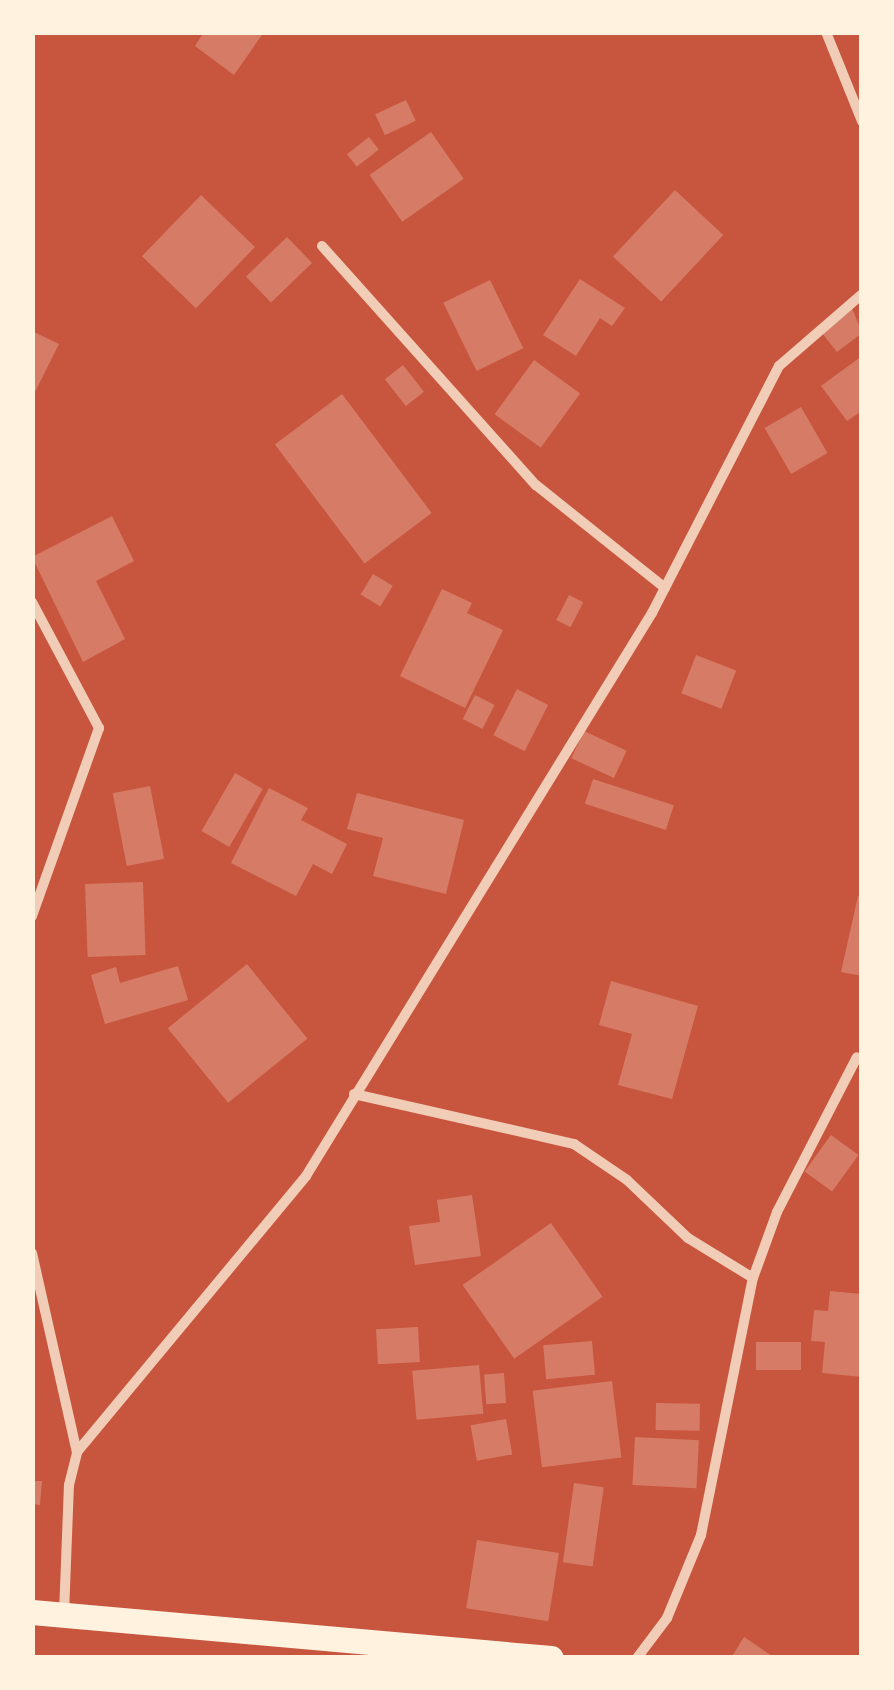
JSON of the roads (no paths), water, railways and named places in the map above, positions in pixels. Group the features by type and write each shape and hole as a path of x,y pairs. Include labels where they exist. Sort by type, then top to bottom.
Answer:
{"main road":[{"path":"32,1612 551,1658"}],"street":[{"path":"826,32 862,121"},
{"path":"322,246 536,485 665,588"},
{"path":"64,1614 69,1484 77,1452 306,1176 665,588 779,366 862,294"},
{"path":"32,602 99,728 32,916"},
{"path":"637,1658 667,1618 701,1535 752,1278 776,1212 856,1056"},
{"path":"354,1094 574,1144 627,1180 688,1238 752,1278"},
{"path":"32,1254 77,1452"}]}
